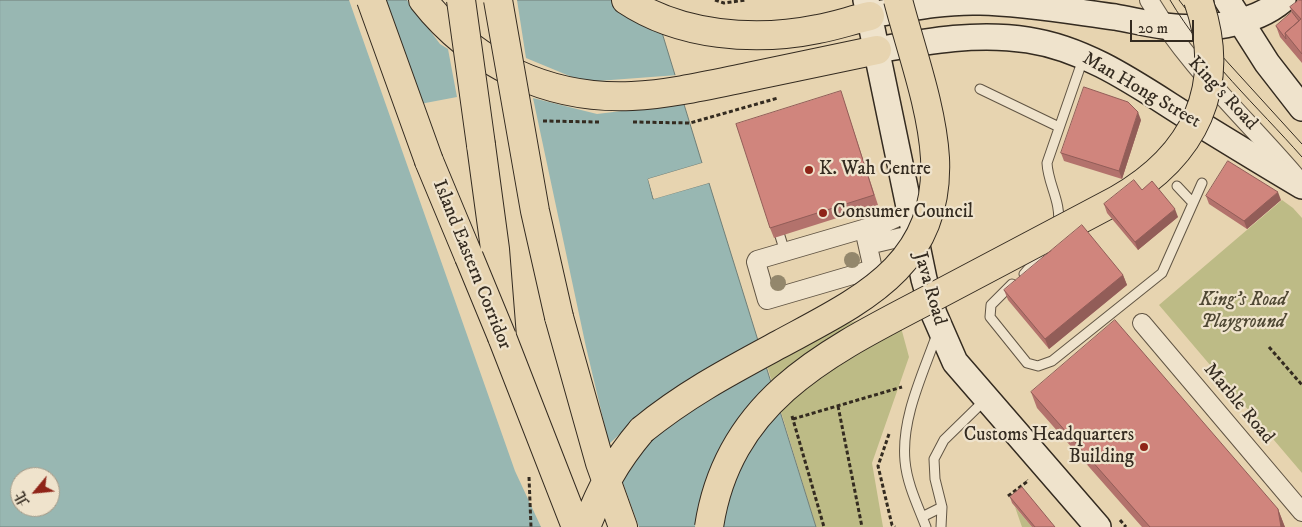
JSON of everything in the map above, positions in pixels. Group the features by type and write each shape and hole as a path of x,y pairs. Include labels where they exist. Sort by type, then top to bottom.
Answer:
{"highway":[{"name":"Island Eastern Corridor","path":"371,0 429,161 502,337 576,527"},
{"path":"423,0 447,28 477,52 495,63 541,84 591,95 631,96 674,92 878,50"},
{"path":"461,0 495,249 502,337"},
{"path":"498,0 535,211 559,317 600,463 623,527"},
{"path":"626,0 654,15 703,30 762,35 804,31 868,8"},
{"path":"586,527 607,478 620,456 642,430 673,404 869,294 898,268 918,241 930,213 934,194 934,149 928,114 898,0"},
{"path":"709,527 715,496 738,443 762,410 793,379 845,344 1117,200 1153,176 1169,161 1192,130 1202,110 1207,89 1208,44 1204,19 1198,0"}],"main road":[{"path":"1227,0 1276,76 1302,108"},
{"path":"868,8 953,2 1051,4 1164,26 1199,27 1241,21 1271,10 1283,0"},
{"name":"Java Road","path":"868,8 924,279 939,327 955,362 1098,527"},
{"name":"Man Hong Street","path":"878,50 956,37 991,36 1029,40 1083,56 1126,78 1302,185"}],"street":[{"name":"King's Road","path":"1149,0 1164,26 1188,58 1267,142 1302,185"},
{"path":"866,237 911,211"},
{"path":"866,237 873,269 768,301 756,261 783,244 866,237 915,238"},
{"name":"Marble Road","path":"1142,323 1302,512"}],"lane":[{"path":"1083,56 1047,163 1058,206 1057,227 1039,259 995,300 989,309 994,326 1027,363 1038,366 1057,358 1162,273 1202,182"},
{"path":"980,89 1059,127"},
{"path":"1177,186 1193,203"},
{"path":"926,527 908,481 904,460 905,428 939,327"},
{"path":"942,527 942,507 935,479 934,459 944,440 958,424 986,399"},
{"path":"922,517 942,507"}],"path":[{"path":"715,0 724,3 746,0"},
{"path":"690,123 782,96"},
{"path":"1270,347 1302,385"},
{"path":"793,419 906,385"},
{"path":"838,406 862,527"},
{"path":"790,411 824,527"},
{"path":"1008,496 1028,481"},
{"path":"530,497 531,527"}],"green space":[{"name":"King's Road Playground","path":"1282,200 1302,218 1302,473 1159,305"},
{"path":"896,309 909,357 872,463 883,527 816,527 762,349"},
{"path":"1015,507 1032,527 1022,527"}],"water":[{"path":"0,0 652,0 702,163 648,179 653,199 709,183 816,527 0,527"}],"pier":[{"path":"349,0 383,0 420,104 457,97 448,49 440,44 407,0 517,0 526,58 584,82 678,75 687,103 597,114 533,98 586,347 609,444 635,420 700,372 761,339 711,394 652,438 628,466 622,480 639,527 541,527 515,471"},
{"path":"702,163 703,165 651,180 655,196 708,181 709,183 654,199 648,179"}],"building":[{"path":"1299,0 1302,0 1302,54 1285,33 1301,19 1290,7"},
{"path":"1292,12 1299,21 1285,33 1286,39 1276,26"},
{"path":"1084,87 1128,102 1138,112 1119,171 1061,153"},
{"name":"K. Wah Centre","path":"841,91 874,195 770,228 736,124"},
{"path":"1228,161 1278,192 1244,221 1206,196"},
{"path":"1134,180 1142,190 1152,181 1175,209 1135,242 1104,204"},
{"path":"1082,225 1123,275 1045,339 1004,290"},
{"name":"Customs Headquarters Building","path":"1115,320 1278,509 1281,527 1150,527 1031,392"},
{"path":"1022,487 1055,527 1035,527 1010,497"}],"tram line":[{"path":"1170,0 1184,22 1215,62 1302,157"},
{"path":"1179,0 1221,55 1302,144"}],"place":[{"name":"K. Wah Centre","path":"809,170"},
{"name":"Consumer Council","path":"823,213"},
{"name":"Customs Headquarters Building","path":"1144,447"}]}
